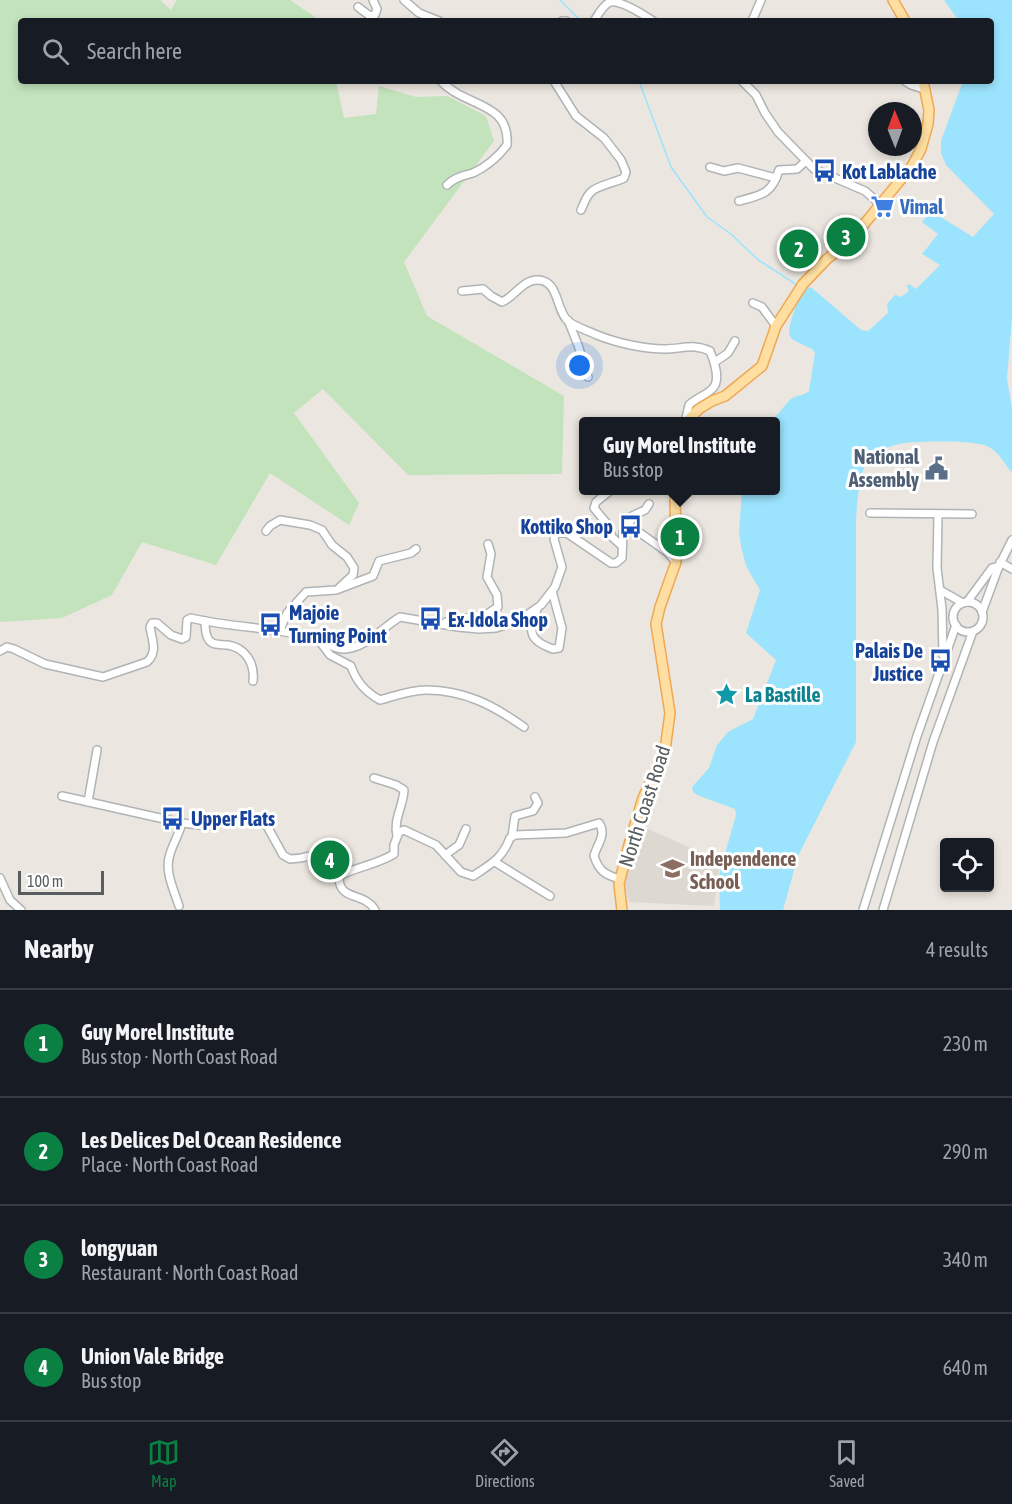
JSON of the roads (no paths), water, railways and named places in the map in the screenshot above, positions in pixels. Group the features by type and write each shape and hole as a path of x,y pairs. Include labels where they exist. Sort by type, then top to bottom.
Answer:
{"main road":[{"path":"893,0 903,18"},
{"path":"690,417 712,401 725,396 758,370 765,360 776,326 801,287 827,259 851,240 912,166 921,149 928,124 929,110 924,85"},
{"name":"North Coast Road","path":"622,910 620,879 643,798 665,750 669,713 656,624 676,562 675,495"}],"street":[{"path":"358,7 370,16 375,15 373,0"},
{"path":"404,0 418,17"},
{"path":"753,18 761,0"},
{"path":"596,18 609,1 622,3 648,18"},
{"path":"444,84 450,91 497,113 503,120 507,136 507,145 486,165 475,172 453,178 447,184"},
{"path":"556,84 576,116 604,138 621,160 626,172 624,178 590,192 581,210"},
{"path":"745,84 756,95 778,132 814,169 865,192 880,205"},
{"path":"739,201 762,195 771,188 779,170 797,169 806,161"},
{"path":"710,167 724,171 738,168 776,178"},
{"path":"462,291 483,289 502,302 510,299 524,285 536,280 548,283 556,292 568,320 588,377"},
{"path":"753,303 762,307 776,326"},
{"path":"568,320 599,336 647,347 667,349 686,345 710,351 715,362 716,382 713,388 689,405 686,417"},
{"path":"715,362 728,353 735,341"},
{"path":"605,495 596,502 594,508 608,525 612,537 622,546"},
{"path":"0,651 7,647 45,664 103,677 147,662 152,658 154,650 150,627 152,623 158,623 171,635 182,639 186,637 187,620 191,618 280,630 317,639 336,649 346,649 365,641 400,616 458,627 496,628 518,621 538,607 552,591 562,567 554,539 556,533 567,533 611,562 620,562 622,532 628,528 632,516 645,510 649,504"},
{"path":"870,513 972,514"},
{"path":"938,514 937,568 943,661"},
{"path":"266,531 273,523 280,520 310,525 322,530 354,568 353,575 336,590"},
{"path":"628,528 638,530 644,537 668,552 676,562"},
{"path":"883,910 933,742 973,631 982,623 982,612 1000,564 1012,540"},
{"path":"441,623 487,614 498,607 497,595 487,577 491,554 488,544"},
{"path":"280,630 286,613 306,592 336,590 374,576 379,561 411,553 416,549"},
{"path":"973,631 965,632 956,625 953,618 954,610 965,602 992,568 1000,564 1012,569"},
{"path":"940,590 965,602 974,603 982,612"},
{"path":"538,607 531,623 531,633 534,639 554,650 560,648 562,628 552,591"},
{"path":"205,621 209,641 213,644 235,647 250,660 254,672 253,681"},
{"path":"863,910 917,736 956,625"},
{"path":"317,639 330,655 351,666 356,679 380,700 402,693 425,690 452,693 486,702 524,727"},
{"path":"88,802 97,750"},
{"path":"339,876 356,868 385,860 394,854 397,836 395,827 404,799 404,790 374,778"},
{"path":"62,796 182,823 209,826 247,817 255,818 267,826 283,855 290,859 297,859 316,853 322,854 339,876 339,885 343,891 347,895 370,902 375,910"},
{"path":"397,836 399,832 409,831 436,846 461,872 473,876 501,856 512,836 515,816 534,811 538,803 535,797"},
{"path":"179,906 169,874 170,855 182,823"},
{"path":"512,836 566,833 599,823 603,835 594,856 598,869 608,876 620,879"},
{"path":"445,855 459,845 466,829"},
{"path":"495,862 550,896"},
{"path":"0,878 10,900 21,910"}],"water":[{"path":"944,0 1012,0 1012,318 1007,379 1012,408 1012,473 991,448 970,443 934,441 904,443 878,451 867,461 860,482 856,520 856,742 798,856 783,910 720,910 719,875 736,815 735,809 697,795 693,792 692,787 709,768 717,745 728,732 753,719 776,660 746,633 760,590 746,566 739,532 742,495 780,495 780,417 775,417 791,399 809,391 815,353 812,349 793,340 789,333 798,301 807,287 812,288 861,330 868,331 888,313 887,304 895,295 901,297 909,291 907,286 909,284 916,289 940,265 922,254 938,234 922,222 931,211 973,237 994,214 946,165 941,153 941,141 962,84 994,84 994,18 957,18"}],"waterway":[{"path":"560,0 578,18"},
{"path":"640,84 671,167 707,217 731,234 757,259 797,285"}],"place":[{"name":"Kot Lablache","path":"824,171"},
{"name":"Vimal","path":"882,206"},
{"name":"longyuan","path":"846,237"},
{"name":"Les Delices Del Ocean Residence","path":"799,249"},
{"name":"National Assembly","path":"937,468"},
{"name":"Kottiko Shop","path":"631,526"},
{"name":"Guy Morel Institute","path":"680,537"},
{"name":"Ex-Idola Shop","path":"430,619"},
{"name":"Majoie Turning Point","path":"271,624"},
{"name":"Palais De Justice","path":"941,661"},
{"name":"La Bastille","path":"727,694"},
{"name":"Upper Flats","path":"173,818"},
{"name":"Union Vale Bridge","path":"330,860"},
{"name":"Independence School","path":"672,869"}]}
